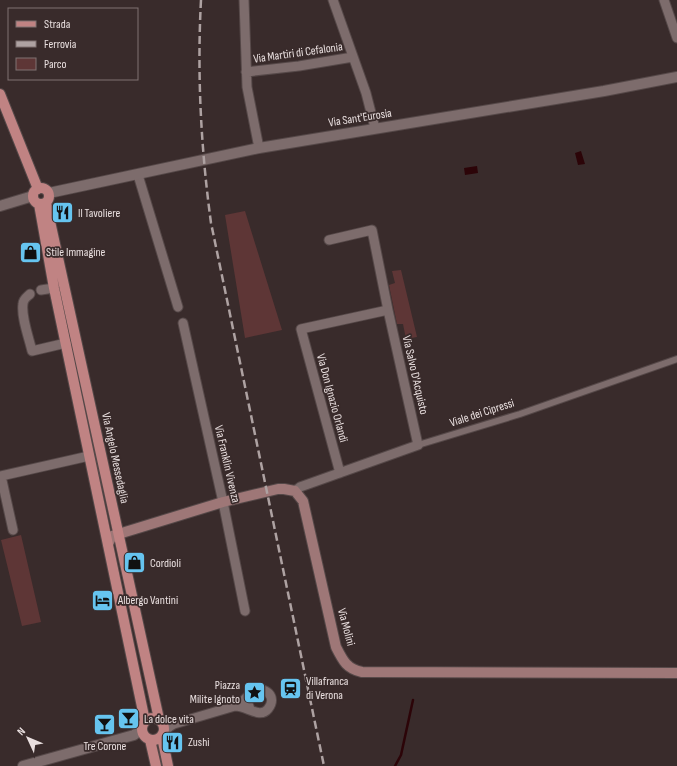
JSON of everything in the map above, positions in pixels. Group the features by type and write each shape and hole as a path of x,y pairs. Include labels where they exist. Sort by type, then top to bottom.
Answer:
{"main road":[{"path":"0,94 41,197"},
{"name":"Via Angelo Messedaglia","path":"41,197 54,288 144,724"},
{"name":"Via Angelo Messedaglia","path":"41,197 160,720"},
{"path":"108,544 112,536 118,533 223,502 278,489 295,491"},
{"name":"Via Molini","path":"295,491 300,495 305,507 336,647 345,664 350,668 362,672 677,673"},
{"path":"156,766 148,739 142,732 144,724 152,718 160,720 164,727 163,735 168,766"},
{"path":"148,739 156,740 163,735"}],"street":[{"name":"Via Martiri di Cefalonia","path":"244,0 247,87 259,148"},
{"name":"Via Martiri di Cefalonia","path":"333,0 366,93 375,128"},
{"path":"664,0 677,38"},
{"name":"Via Martiri di Cefalonia","path":"246,72 299,66 353,57"},
{"name":"Via Sant'Eurosia","path":"0,206 259,148 604,91 677,77"},
{"path":"138,175 178,307"},
{"name":"Via Salvo D'Acquisto","path":"329,240 372,230 418,445"},
{"path":"41,290 54,288"},
{"path":"30,294 22,303 32,351 66,343"},
{"name":"Via Don Ignazio Orlandi","path":"340,473 301,329 388,310"},
{"name":"Via Franklin Vivenza","path":"182,323 223,502 245,611"},
{"name":"Viale dei Cipressi","path":"295,491 300,487 418,445 520,414 677,359"},
{"path":"13,530 1,476 89,456"},
{"path":"163,735 169,727 174,724 235,706 241,706 258,713 263,713 269,708 271,702 269,694 264,690 256,689 235,706"},
{"path":"249,694 247,703 250,709"},
{"path":"160,720 168,724 174,724"},
{"path":"134,735 144,724"},
{"path":"23,766 134,735 139,735 148,739"}],"green space":[{"path":"245,211 282,330 245,338 225,215"},
{"path":"401,270 417,337 406,339 403,324 397,324 389,285 395,283 392,271"},
{"path":"21,535 41,622 22,626 1,540"}],"shaded area":[{"path":"581,151 585,164 578,165 575,153"},
{"path":"477,166 478,173 465,175 464,168"}],"waterway":[{"path":"395,766 401,755 413,700"}],"railway":[{"path":"201,0 199,56 202,140 211,223 324,766"}],"place":[{"name":"Il Tavoliere","path":"62,213"},
{"name":"Stile Immagine","path":"31,252"},
{"name":"Cordioli","path":"135,563"},
{"name":"Albergo Vantini","path":"102,600"},
{"name":"Villafranca di Verona","path":"291,688"},
{"name":"Piazza Milite Ignoto","path":"255,692"},
{"name":"La dolce vita","path":"128,719"},
{"name":"Tre Corone","path":"105,725"},
{"name":"Zushi","path":"172,742"}]}
